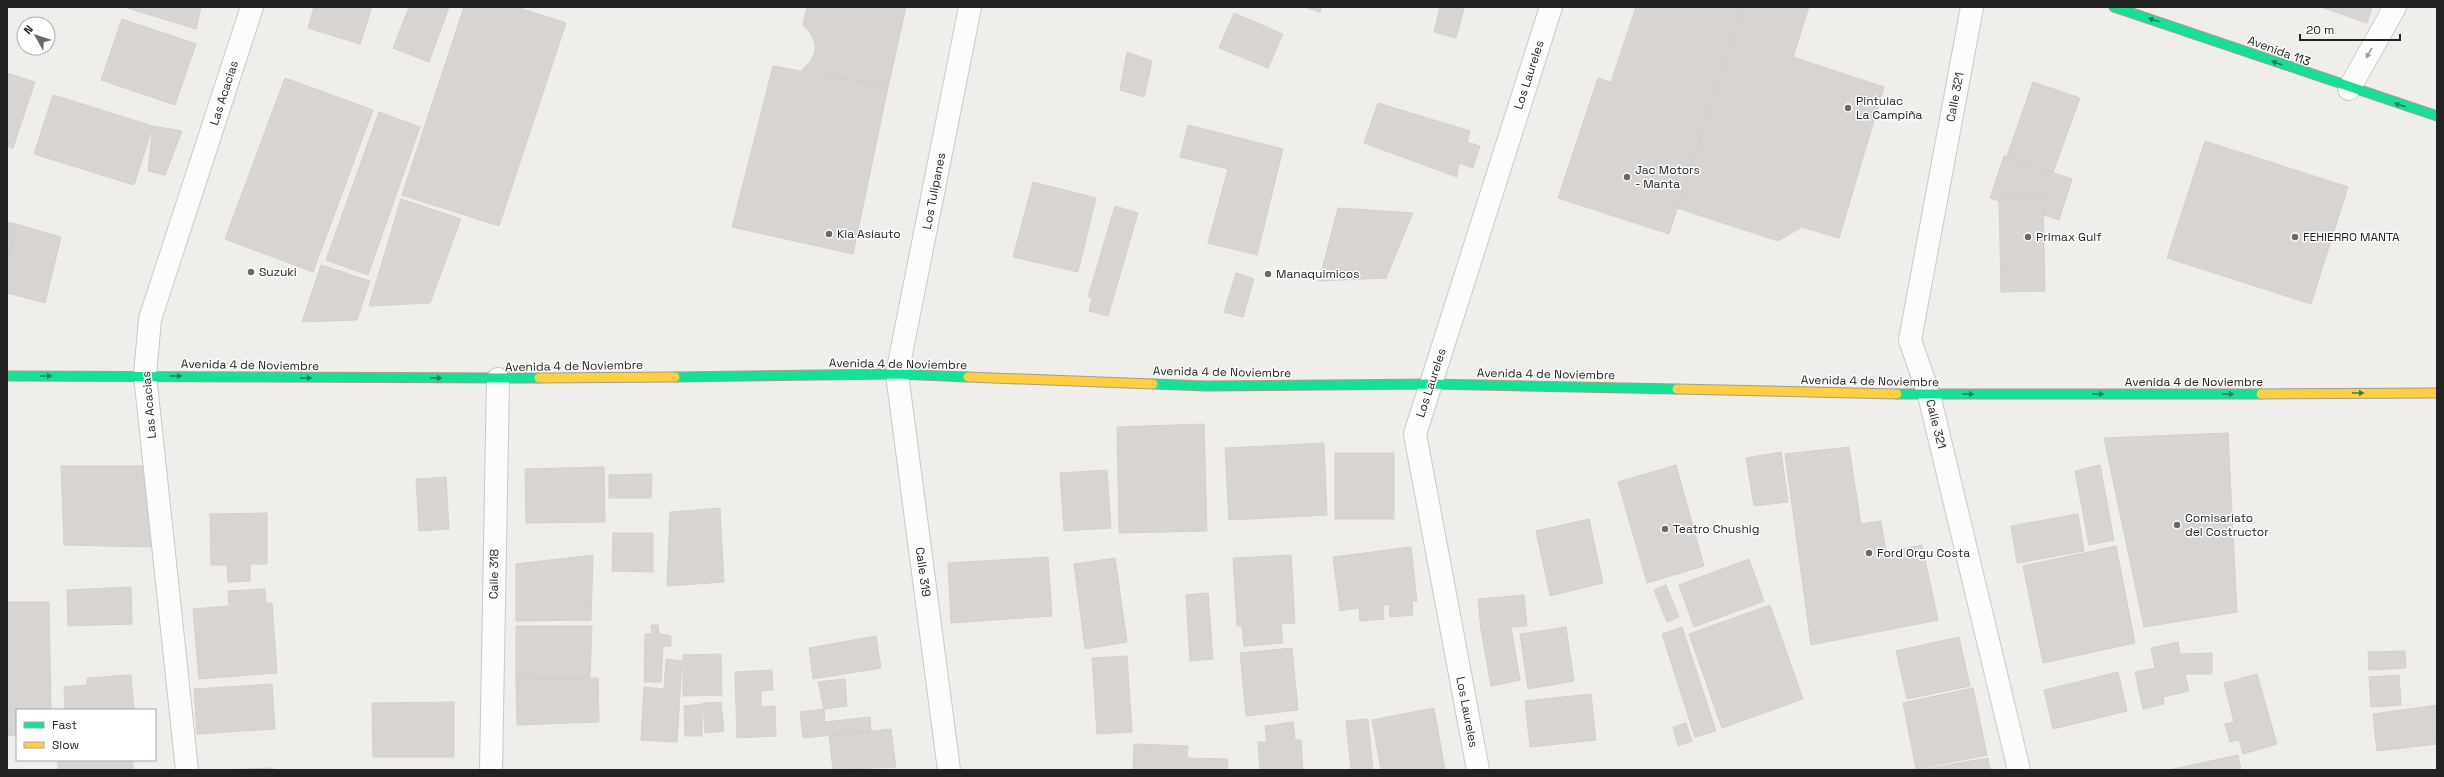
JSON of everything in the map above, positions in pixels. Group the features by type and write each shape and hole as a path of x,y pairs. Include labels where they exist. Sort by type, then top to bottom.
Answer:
{"main road":[{"name":"Avenida 113","path":"2114,7 2200,35 2349,89 2437,116"},
{"name":"Avenida 4 de Noviembre","path":"7,376 145,375 498,379 897,374 1206,386 1431,384 1929,394 2437,393"}],"street":[{"name":"Las Acacias","path":"187,770 145,375 150,319 252,7"},
{"name":"Los Tulipanes","path":"897,374 970,7"},
{"name":"Los Laureles","path":"1478,770 1415,434 1551,7"},
{"name":"Calle 321","path":"1972,7 1910,340 1929,394 2020,770"},
{"path":"2349,89 2396,7"},
{"name":"Calle 319","path":"897,374 949,770"},
{"name":"Calle 318","path":"491,770 498,379"}],"building":[{"path":"124,7 201,7 196,29"},
{"path":"314,7 372,7 360,44 308,28"},
{"path":"409,7 449,7 429,62 393,48"},
{"path":"464,7 516,7 566,23 499,226 402,195"},
{"path":"807,7 906,7 888,87 802,70 811,61 815,51 815,43 811,34 803,25"},
{"path":"1304,7 1322,7 1320,12"},
{"path":"1440,7 1464,9 1456,38 1434,32"},
{"path":"1636,7 1743,7 1669,234 1558,198 1598,78 1611,82"},
{"path":"1743,7 1809,7 1793,57 1884,87 1839,238 1802,227 1778,241 1677,208"},
{"path":"2321,7 2372,7 2367,23"},
{"path":"1234,13 1283,34 1268,68 1219,48"},
{"path":"122,19 196,44 175,105 101,80"},
{"path":"1127,52 1152,61 1144,97 1120,90"},
{"path":"773,66 888,87 853,254 732,227"},
{"path":"7,73 35,82 13,148 7,146"},
{"path":"285,78 373,110 313,272 225,239"},
{"path":"2033,82 2080,98 2051,178 2005,162"},
{"path":"53,95 153,126 134,185 34,154"},
{"path":"1378,103 1470,131 1467,142 1480,146 1473,168 1459,163 1457,177 1364,143"},
{"path":"379,112 420,127 368,275 326,260"},
{"path":"1188,125 1283,149 1257,255 1208,243 1228,169 1180,157"},
{"path":"153,126 182,131 165,175 148,171"},
{"path":"2205,141 2348,187 2311,304 2167,258"},
{"path":"2004,156 2072,179 2059,220 1990,198"},
{"path":"1033,182 1096,198 1078,272 1013,257"},
{"path":"2043,195 2045,291 2001,292 1999,196"},
{"path":"401,199 461,219 430,303 369,306"},
{"path":"1115,206 1138,213 1108,316 1089,311 1092,298 1088,297"},
{"path":"1338,208 1413,213 1386,278 1319,281"},
{"path":"7,222 16,224 7,267"},
{"path":"16,224 61,237 45,303 7,293 7,267"},
{"path":"321,265 370,281 357,320 302,322"},
{"path":"1236,273 1254,279 1243,317 1224,312"},
{"path":"1204,424 1207,531 1119,533 1117,427"},
{"name":"Comisariato del Costructor","path":"2228,433 2237,612 2144,627 2104,438"},
{"path":"1324,443 1327,515 1229,520 1225,448"},
{"path":"1849,447 1861,524 1881,521 1886,552 1922,545 1938,620 1811,645 1785,454"},
{"path":"1781,452 1788,502 1754,506 1746,458"},
{"path":"1335,453 1394,453 1394,519 1335,519"},
{"path":"1676,465 1704,566 1647,583 1618,482"},
{"path":"2100,465 2114,540 2089,545 2075,471"},
{"path":"61,466 151,466 151,547 64,545"},
{"path":"604,467 605,522 526,523 525,469"},
{"path":"1107,470 1111,528 1064,531 1060,473"},
{"path":"652,474 651,498 609,498 609,475"},
{"path":"446,477 449,529 419,531 416,479"},
{"path":"720,508 724,582 667,586 670,512"},
{"path":"267,513 267,564 250,564 250,581 228,582 227,565 211,565 210,514"},
{"path":"2078,514 2084,551 2017,563 2011,526"},
{"path":"1589,519 1603,583 1550,596 1536,531"},
{"path":"613,533 653,533 653,572 612,571"},
{"path":"2116,546 2135,643 2043,663 2023,566"},
{"path":"1411,547 1417,601 1412,601 1413,615 1390,617 1389,604 1383,605 1384,619 1360,621 1359,608 1340,611 1333,557"},
{"path":"593,555 591,620 516,621 516,564"},
{"path":"1291,555 1295,623 1281,624 1283,643 1244,646 1242,626 1237,626 1233,558"},
{"path":"1048,557 1052,616 951,623 948,563"},
{"path":"1115,558 1127,642 1085,649 1074,564"},
{"path":"1749,559 1764,601 1694,627 1679,585"},
{"path":"1666,585 1679,617 1667,622 1654,590"},
{"path":"131,587 132,624 68,626 67,590"},
{"path":"265,589 266,603 272,603 277,673 199,679 193,609 229,606 228,591"},
{"path":"1208,593 1213,659 1190,661 1186,595"},
{"path":"1524,595 1527,626 1511,627 1520,680 1491,686 1481,630 1478,599"},
{"path":"7,602 49,602 51,709 16,709 16,735 7,736"},
{"path":"1770,605 1803,699 1722,728 1689,634"},
{"path":"651,625 658,625 659,634 671,636 671,646 663,646 661,682 644,682 645,634 652,634"},
{"path":"516,626 592,626 590,678 516,680"},
{"path":"1566,627 1574,681 1528,689 1520,634"},
{"path":"1682,627 1716,731 1695,737 1662,634"},
{"path":"876,636 881,668 813,679 809,648"},
{"path":"1959,637 1970,686 1907,699 1896,651"},
{"path":"2178,642 2180,654 2212,653 2212,674 2185,674 2189,691 2163,697 2164,704 2143,709 2135,672 2155,668 2151,648"},
{"path":"1292,648 1298,710 1246,716 1240,653"},
{"path":"2405,651 2406,668 2369,670 2368,652"},
{"path":"721,654 722,695 683,696 683,655"},
{"path":"1127,656 1132,732 1097,734 1092,658"},
{"path":"666,659 682,661 677,742 641,740 644,687 664,689"},
{"path":"772,670 773,690 761,691 761,707 775,706 776,736 737,738 735,672"},
{"path":"2118,672 2127,711 2053,729 2044,690"},
{"path":"2257,674 2277,744 2243,754 2239,740 2230,742 2225,724 2234,722 2224,683"},
{"path":"131,675 134,709 65,709 64,687 87,685 87,678"},
{"path":"2399,675 2401,705 2371,707 2369,677"},
{"path":"598,678 599,722 517,725 516,680"},
{"path":"845,679 847,706 824,709 818,682"},
{"path":"272,684 275,729 197,734 194,689"},
{"path":"1973,688 1987,755 1916,769 1903,703"},
{"path":"1591,694 1596,740 1530,747 1525,701"},
{"path":"454,702 454,757 373,757 372,703"},
{"path":"721,702 724,731 705,733 703,703"},
{"path":"702,704 702,736 685,736 684,706"},
{"path":"2437,705 2437,744 2377,751 2373,714"},
{"path":"1434,708 1445,770 1381,770 1372,720"},
{"path":"824,709 825,722 870,717 871,731 803,738 800,712"},
{"path":"1368,719 1373,770 1351,770 1346,721"},
{"path":"1293,722 1295,740 1301,740 1303,770 1260,770 1258,742 1267,742 1265,726"},
{"path":"1686,723 1692,741 1678,746 1673,727"},
{"path":"891,729 896,767 833,770 829,736"},
{"path":"1134,744 1188,746 1187,758 1228,759 1227,770 1133,770"},
{"path":"2238,755 2241,770 2169,770"},
{"path":"1988,758 1990,770 1918,770"},
{"path":"58,761 133,761 133,770 58,770"},
{"path":"273,768 273,770 220,770"}],"traffic: fast":[{"path":"2114,7 2437,116"},
{"path":"675,377 897,374 968,377"},
{"path":"7,376 539,378"},
{"path":"1153,384 1206,386 1431,384 1677,389"},
{"path":"1897,394 2261,394"}],"traffic: slow":[{"path":"539,378 675,377"},
{"path":"968,377 1153,384"},
{"path":"1677,389 1897,394"},
{"path":"2261,394 2437,393"}],"place":[{"name":"Pintulac La Campiña","path":"1848,108"},
{"name":"Jac Motors - Manta","path":"1627,177"},
{"name":"Kia Asiauto","path":"829,234"},
{"name":"Primax Gulf","path":"2028,237"},
{"name":"FEHIERRO MANTA","path":"2295,237"},
{"name":"Suzuki","path":"251,272"},
{"name":"Manaquimicos","path":"1268,274"},
{"name":"Comisariato del Costructor","path":"2177,525"},
{"name":"Teatro Chushig","path":"1665,529"},
{"name":"Ford Orgu Costa","path":"1869,553"}]}
